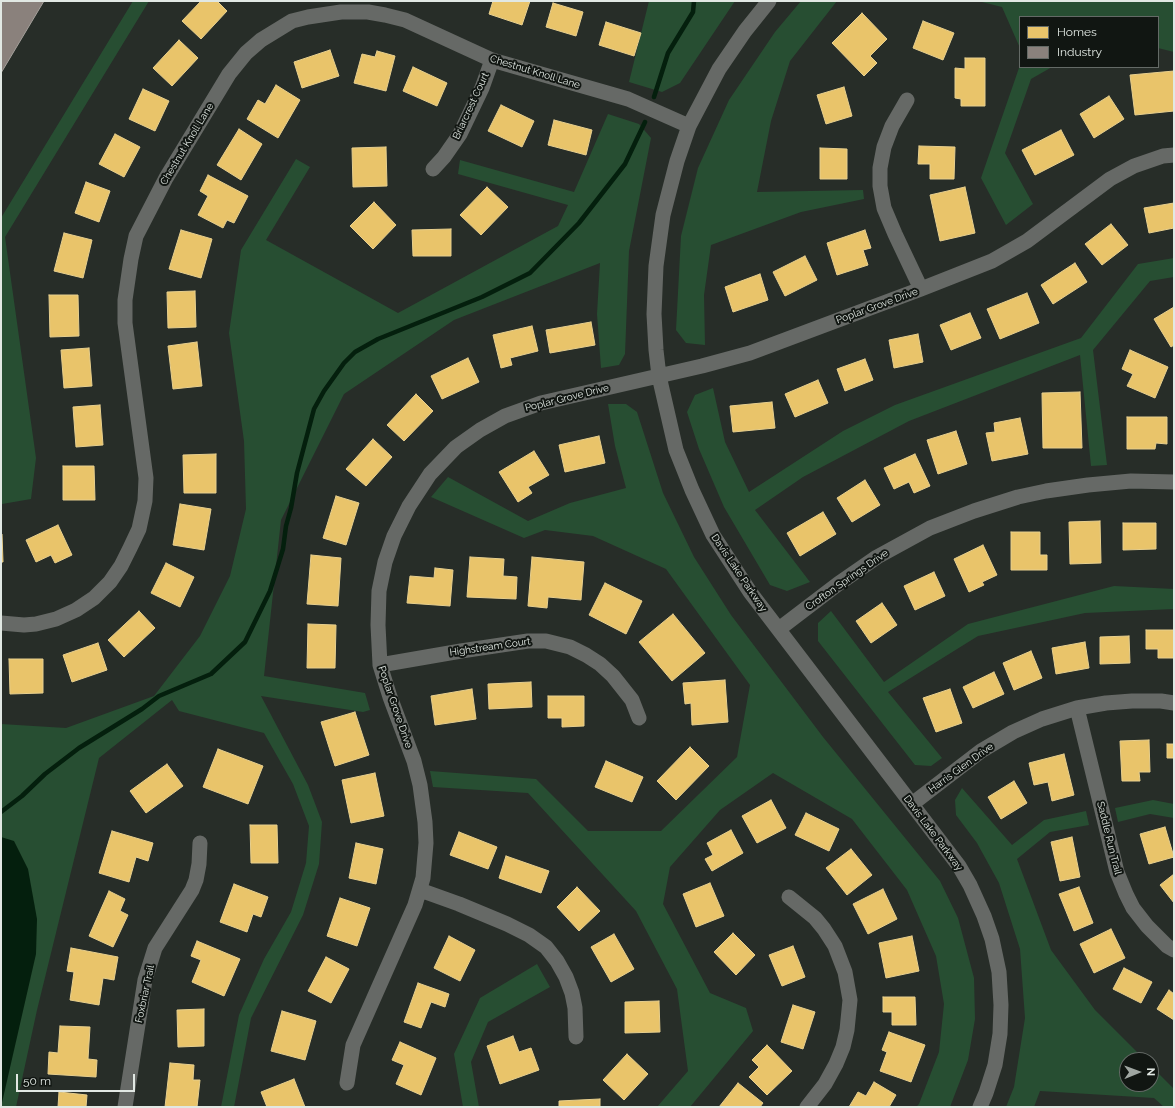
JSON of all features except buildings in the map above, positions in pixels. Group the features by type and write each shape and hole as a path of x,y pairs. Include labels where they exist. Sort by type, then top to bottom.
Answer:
{"street":[{"name":"Davis Lake Parkway","path":"769,1 745,31 719,69 689,126 677,161 663,215 656,266 655,328 659,376 676,450 692,490 710,528 750,592 959,866 970,885 984,916 992,940 999,972 1001,1005 1000,1034 995,1065 986,1094 980,1107"},
{"name":"Chestnut Knoll Lane","path":"1,622 24,625 36,624 56,619 76,610 94,598 110,582 121,566 139,529 145,501 146,478 125,323 125,300 130,258 136,236 166,178 229,74 246,54 261,40 292,21 341,12 368,12 405,20 492,60 628,99 689,126"},
{"name":"Briarcrest Court","path":"433,169 444,157 460,134 482,88 492,60"},
{"path":"908,100 892,126 884,147 880,168 880,186 884,208 921,289"},
{"name":"Poplar Grove Drive","path":"348,1083 353,1045 415,905 423,878 426,843 420,785 414,761 390,697 380,665 378,624 379,591 385,562 394,536 409,506 430,474 456,447 480,430 505,416 541,403 702,366 750,353 992,261 1027,241 1110,179 1134,166 1163,156 1174,154"},
{"name":"Crofton Springs Drive","path":"779,629 838,584 877,557 930,528 974,511 1032,494 1088,484 1131,481 1174,482"},
{"name":"Highstream Court","path":"380,665 528,641 546,641 570,647 581,652 604,668 613,676 632,700 639,718"},
{"name":"Harris Glen Drive","path":"912,804 981,751 1013,732 1042,719 1077,708 1106,703 1132,701 1161,701 1174,703"},
{"name":"Saddle Run Trail","path":"1077,708 1117,872 1133,908 1147,926 1167,946 1174,950"},
{"name":"Foxbriar Trail","path":"125,1107 146,980 155,948 192,890 200,864 200,843"},
{"path":"420,890 507,924 529,935 546,948 557,961 566,977 572,993 576,1037"},
{"path":"789,897 815,918 835,946 845,972 850,1000 847,1030 843,1048 825,1084 807,1107"}],"shaded area":[{"path":"133,1 149,1 5,237 36,458 31,499 2,504 1,218"},
{"path":"649,1 735,1 680,83 662,92 629,82"},
{"path":"801,1 837,1 790,61 771,121 757,192 863,190 864,199 801,212 711,245 704,295 705,345 686,343 676,330 681,236 698,168 729,100 775,32"},
{"path":"978,1 1174,1 1174,52 1159,48 1159,16 1019,16 1019,46 1002,7"},
{"path":"1019,68 1050,68 1031,79 1005,153 1033,204 1006,225 981,178"},
{"path":"608,114 639,124 651,138 629,251 625,354 619,365 601,368 597,314 600,263 454,320 344,394 281,520 264,676 365,693 370,710 363,712 261,696 308,785 322,822 319,864 303,915 251,1018 234,1107 221,1107 239,1015 264,959 291,912 306,863 309,826 293,784 264,733 179,711 172,700 99,758 37,1010 16,1107 1,1107 1,724 66,728 154,696 200,636 230,576 246,509 244,441 229,333 241,250 296,159 310,167 266,240 398,313 558,226 568,205 458,174 460,160 574,192"},
{"path":"1174,258 1174,277 1150,281 1093,350 1107,465 1091,466 1080,355 909,421 803,477 755,510 810,582 787,591 770,585 724,507 699,449 687,412 695,395 713,388 725,442 749,492 843,431 895,405 1081,338 1138,264"},
{"path":"608,404 626,404 637,412 663,493 694,557 731,615 823,737 940,881 958,918 974,978 975,1019 968,1060 950,1107 916,1107 919,1104 939,1052 944,1004 936,956 907,890 852,819 773,773 720,810 670,867 663,904 710,993 746,1008 753,1031 690,1107 657,1107 688,1071 677,989 636,911 528,793 433,787 430,771 536,779 588,831 661,831 737,757 750,685 666,569 593,536 545,530 524,538 431,497 448,477 528,521 570,503 626,488 615,446"},
{"path":"1114,586 1174,589 1174,609 1085,613 978,636 888,692 942,758 931,766 915,765 818,641 818,623 831,611 884,682 968,624"},
{"path":"962,788 1012,845 1044,820 1086,811 1089,825 1050,832 1017,859 1051,950 1095,1010 1137,1052 1119,1052 1119,1092 1159,1092 1159,1074 1174,1089 1174,1107 1164,1107 1154,1098 1040,1091 1034,1107 1006,1107 1014,1087 1025,1018 1020,949 999,883 977,843 956,815 955,800"},
{"path":"1153,800 1174,804 1174,818 1150,814 1118,822 1115,808"},
{"path":"1,837 14,841 28,869 37,919 36,954 1,1107"},
{"path":"537,964 550,987 488,1022 471,1062 479,1107 463,1107 454,1054 480,998"}],"waterway":[{"path":"654,97 668,53 693,12 694,1"},
{"path":"1,812 22,796 45,774 79,748 142,709 159,696 211,674 245,642 270,591 283,549 286,526 291,508 297,473 314,409 324,391 344,363 355,352 378,339 482,297 530,273 579,223 625,164 645,122"}]}
